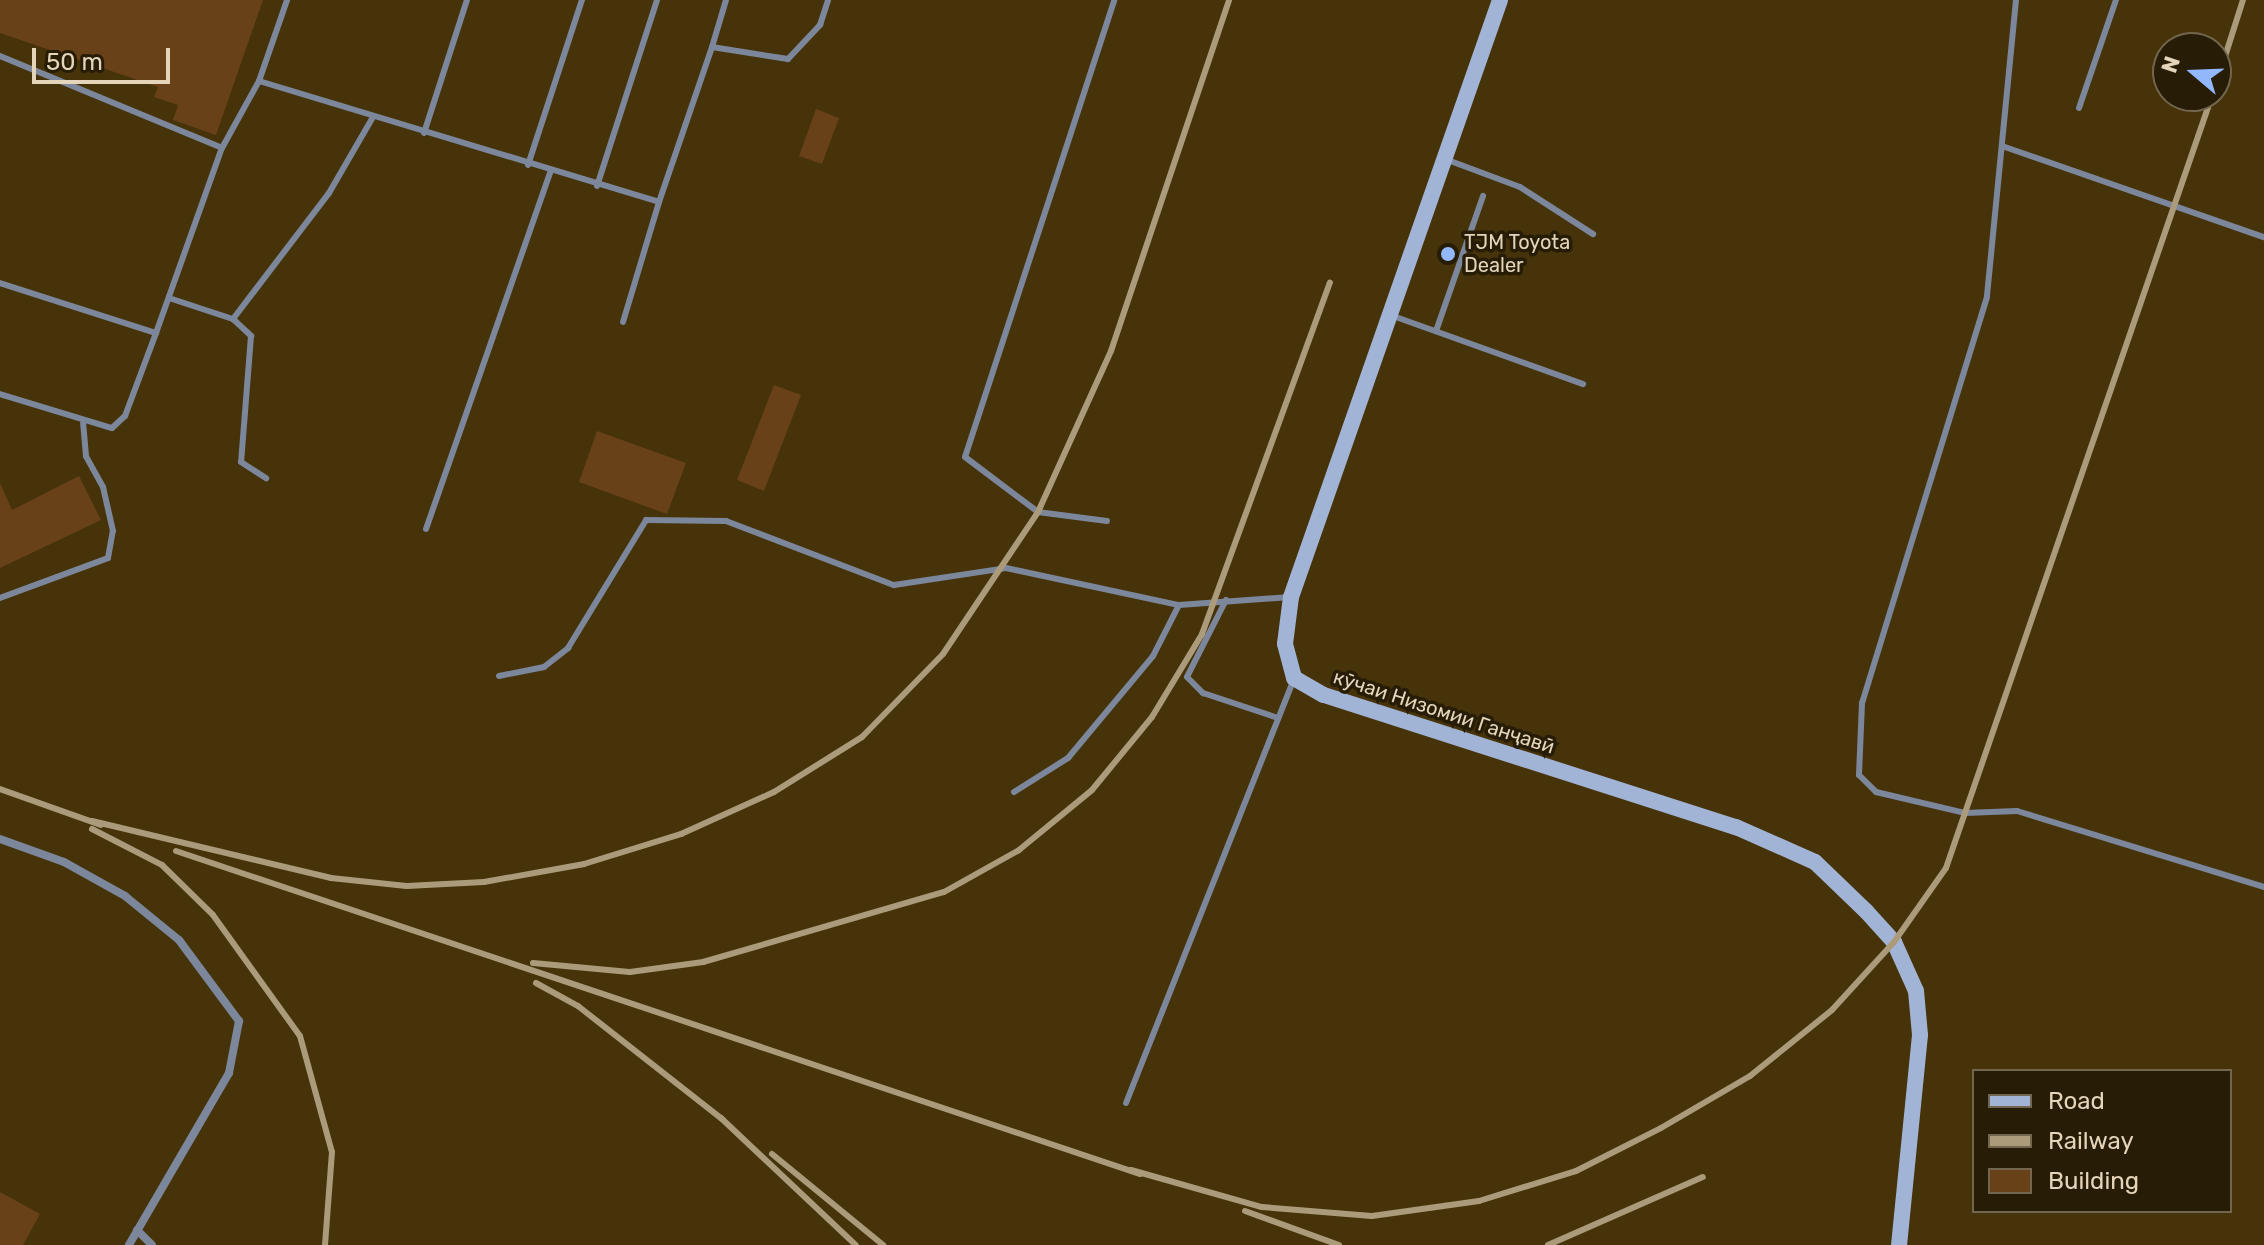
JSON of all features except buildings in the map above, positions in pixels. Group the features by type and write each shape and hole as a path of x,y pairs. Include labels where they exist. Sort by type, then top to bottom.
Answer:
{"main road":[{"path":"1294,678 1285,644 1291,597 1500,0"},
{"name":"кӯчаи Низомии Ганҷавӣ","path":"1294,678 1324,695 1736,827 1815,862 1894,942 1916,991 1920,1035 1899,1245"}],"street":[{"path":"0,839 64,862 125,896 179,940 239,1021 229,1073 129,1245"},
{"path":"137,1230 152,1245"}],"lane":[{"path":"0,394 83,423 112,428 125,416 172,299 222,148 259,81 287,0"},
{"path":"424,133 467,0"},
{"path":"528,165 582,0"},
{"path":"597,186 657,0"},
{"path":"623,322 726,0"},
{"path":"712,47 788,59 820,25 828,0"},
{"path":"1107,521 1038,512 965,457 1114,0"},
{"path":"2016,0 1987,297 1862,703 1859,775 1876,792 1965,813 2017,811 2264,887"},
{"path":"2079,108 2116,0"},
{"path":"0,56 222,148"},
{"path":"259,81 550,172 659,202"},
{"path":"233,319 329,193 373,117"},
{"path":"2002,146 2264,237"},
{"path":"1445,159 1520,187 1593,234"},
{"path":"426,529 550,172"},
{"path":"1436,331 1483,196"},
{"path":"0,283 156,333"},
{"path":"172,299 233,319 251,336 241,462 266,478"},
{"path":"1390,315 1583,384"},
{"path":"0,598 108,558 113,531 103,487 86,456 83,423"},
{"path":"499,676 544,667 568,648 646,520 726,521 894,585 1006,568 1179,605 1291,597"},
{"path":"1226,600 1187,677 1203,693 1275,717"},
{"path":"1014,792 1068,758 1153,656 1179,605"},
{"path":"1126,1103 1275,717 1294,678"}],"railway":[{"path":"92,821 331,878 407,886 484,882 584,864 681,834 774,792 862,737 943,654 1038,512 1111,351 1229,0"},
{"path":"2232,35 2243,0"},
{"path":"1131,1170 1262,1207 1372,1216 1479,1201 1576,1171 1661,1128 1750,1076 1832,1010 1894,942 1946,868 2206,112"},
{"path":"533,963 630,972 703,962 944,892 1019,850 1092,790 1152,717 1202,634 1330,283"},
{"path":"0,789 101,825"},
{"path":"92,829 162,865 213,915 300,1036 332,1152 325,1245"},
{"path":"176,851 1140,1174"},
{"path":"536,983 578,1006 721,1118 856,1245"},
{"path":"772,1154 883,1245"},
{"path":"1548,1245 1703,1177"},
{"path":"1245,1211 1339,1245"}],"place":[{"name":"TJM Toyota Dealer","path":"1448,254"}]}
